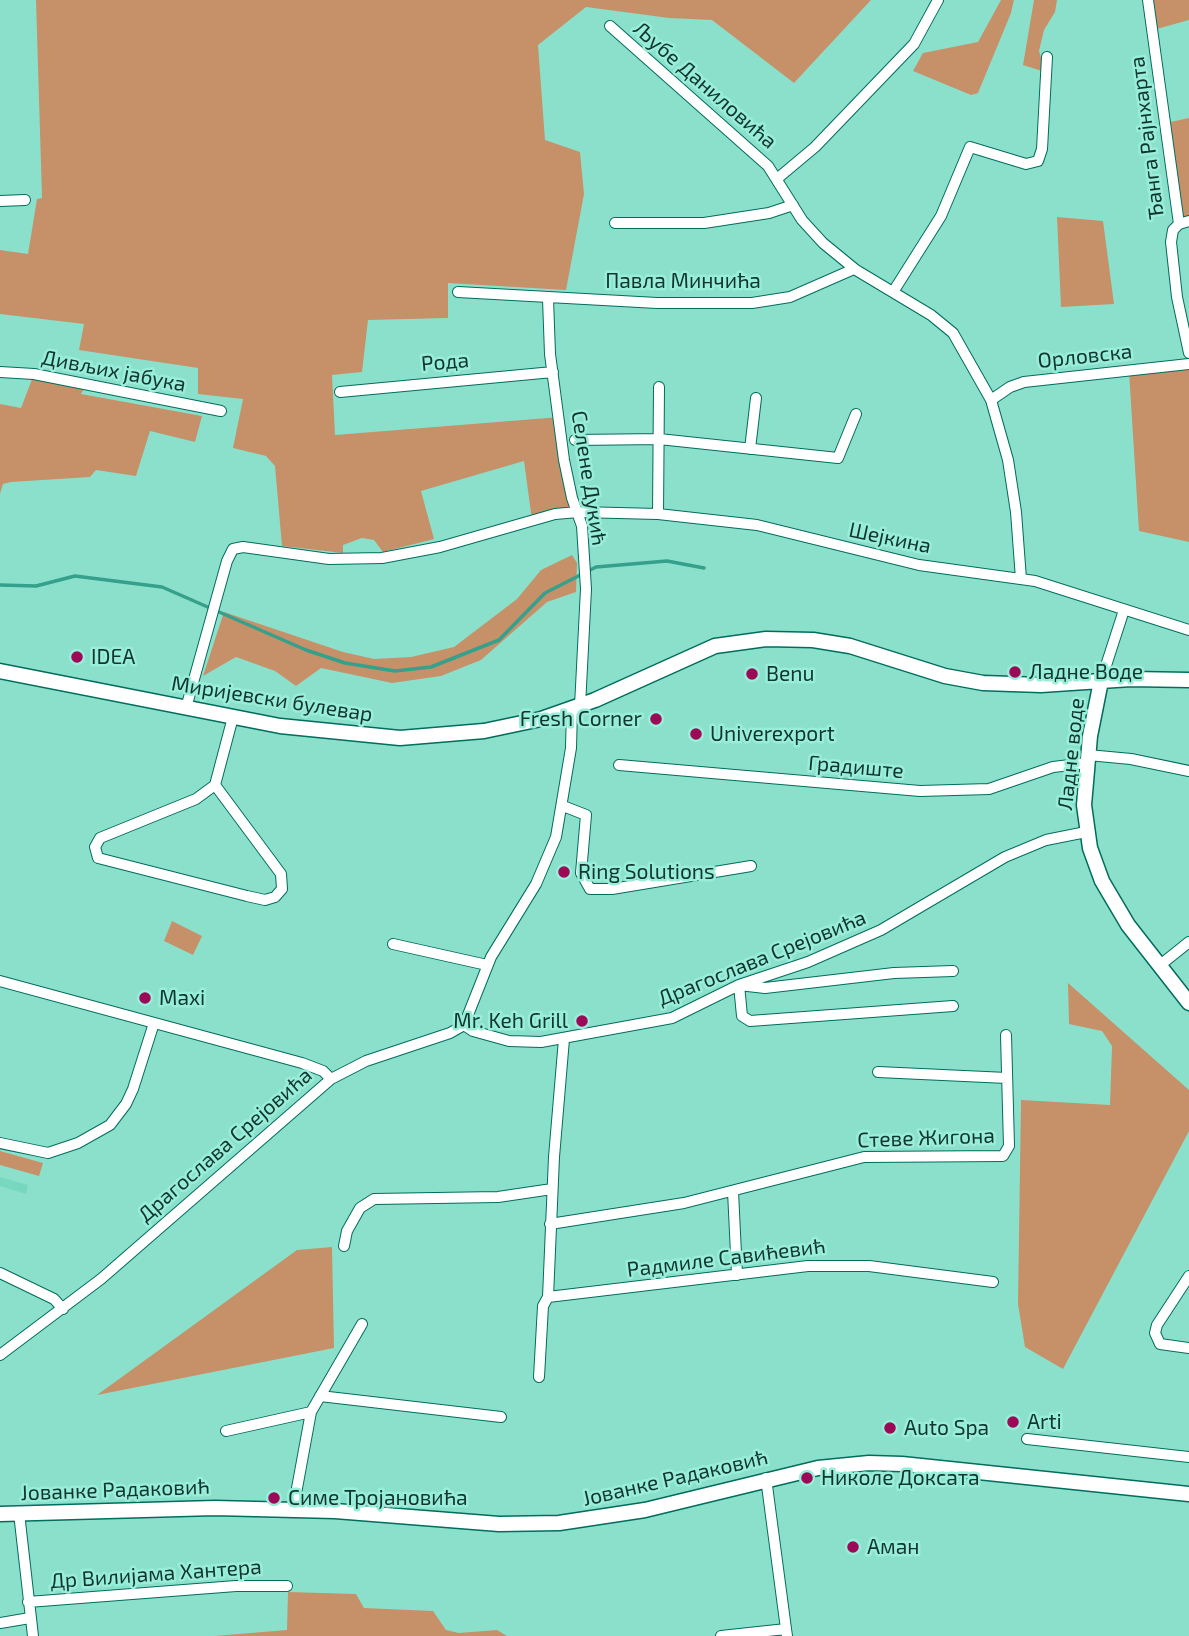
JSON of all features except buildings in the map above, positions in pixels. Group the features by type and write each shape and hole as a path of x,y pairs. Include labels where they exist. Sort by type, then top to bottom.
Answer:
{"main road":[{"name":"Миријевски булевар","path":"0,671 297,728 400,738 484,731 576,708 715,646 776,638 850,646 945,676 983,683 1033,686 1101,681 1189,680"},
{"name":"Ладне воде","path":"1101,681 1087,759 1084,805 1086,832 1102,881 1128,925 1189,1003"},
{"name":"Јованке Радаковић","path":"0,1514 176,1507 293,1510 499,1524 558,1523 645,1510 766,1478 849,1464 902,1464 1189,1494"}],"street":[{"path":"778,178 815,147 914,44 938,0"},
{"name":"Ђанга Рајнхарта","path":"1148,0 1184,223 1174,230 1171,242 1177,297 1189,353"},
{"name":"Љубе Даниловића","path":"610,26 739,137 778,178 813,233 854,269 947,327 991,401 1013,487 1021,579"},
{"path":"893,292 942,216 970,147 1027,164 1038,162 1042,149 1047,57"},
{"path":"0,201 25,200"},
{"path":"615,223 704,223 769,213 793,205"},
{"name":"Павла Минчића","path":"458,292 548,299 681,304 752,303 790,297 854,269"},
{"name":"Селене Дукић","path":"464,1025 487,964 542,870 555,840 563,806 576,708 586,580 578,512 568,480 553,372 548,299"},
{"name":"Орловска","path":"991,401 1010,387 1024,382 1189,364"},
{"name":"Дивљих јабука","path":"0,372 34,374 221,411"},
{"name":"Рода","path":"340,392 553,372"},
{"path":"658,514 659,387"},
{"path":"750,449 756,398"},
{"path":"575,440 659,439 838,458 856,414"},
{"name":"Шејкина","path":"186,708 217,606 227,561 238,547 330,559 382,558 450,545 555,514 578,512 658,514 757,526 919,565 1021,579 1189,630"},
{"name":"Ладне воде","path":"1101,681 1124,610"},
{"path":"215,785 281,874 283,884 279,893 265,900 101,860 94,847 100,838 196,799 215,785 233,717"},
{"name":"Градиште","path":"619,765 920,791 989,789 1053,767 1087,759 1131,758 1189,771"},
{"path":"563,806 586,815 581,873 590,889 612,889 751,866"},
{"name":"Драгослава Срејовића","path":"0,1355 63,1309 331,1079 366,1060 450,1033 464,1025 473,1031 509,1041 541,1042 672,1018 739,985 808,962 881,930 1013,854 1046,840 1086,832"},
{"path":"1159,966 1189,942"},
{"path":"393,944 487,964"},
{"path":"953,971 894,973 765,988 739,985 742,1016 750,1021 953,1006"},
{"path":"0,981 302,1063 323,1071 331,1079"},
{"path":"0,1143 48,1153 78,1143 110,1125 133,1089 154,1023"},
{"name":"Стеве Жигона","path":"550,1224 650,1210 864,1157 1003,1156 1009,1146 1006,1035"},
{"path":"539,1377 543,1306 548,1297 552,1189 564,1039"},
{"path":"878,1072 1007,1078"},
{"path":"344,1246 348,1231 360,1208 374,1199 498,1197 552,1189"},
{"path":"733,1191 737,1275"},
{"name":"Радмиле Савићевић","path":"548,1297 834,1265 993,1282"},
{"path":"0,1273 54,1300 63,1309"},
{"path":"1189,1276 1157,1325 1156,1339 1164,1346 1189,1348"},
{"path":"293,1510 311,1412 362,1324"},
{"path":"320,1396 501,1417"},
{"path":"226,1431 311,1412"},
{"path":"1027,1439 1189,1457"},
{"path":"721,1636 787,1632 766,1478"},
{"path":"19,1513 33,1636"},
{"name":"Др Вилијама Хантера","path":"28,1602 198,1588 287,1586"},
{"path":"0,1623 30,1618"}],"shaded area":[{"path":"36,0 871,0 794,83 712,20 669,18 586,7 538,45 545,140 580,152 584,194 566,290 448,283 448,318 368,320 362,372 332,375 335,435 560,417 578,512 532,520 524,461 421,491 434,539 383,552 374,540 362,538 343,545 343,553 282,546 275,466 266,456 233,448 243,399 198,394 198,368 79,350 84,324 0,314 0,250 28,254 37,199 42,198"},
{"path":"1001,0 1014,0 978,93 971,95 913,71 923,53 978,42"},
{"path":"1034,0 1057,0 1055,12 1044,30 1039,51 1045,72 1023,65"},
{"path":"1148,0 1189,0 1189,20 1153,30"},
{"path":"1189,118 1189,221 1179,224 1166,123"},
{"path":"1057,217 1103,221 1114,304 1061,307"},
{"path":"1189,364 1189,542 1139,531 1129,371"},
{"path":"34,374 86,385 81,394 202,416 195,442 150,431 136,476 96,470 90,477 3,484 0,494 0,404 21,408"},
{"path":"572,555 577,563 576,592 547,602 481,660 441,676 392,683 321,668 296,686 275,671 236,657 203,676 224,612 343,652 374,659 411,657 454,647 517,599 541,570"},
{"path":"172,921 202,936 193,955 164,941"},
{"path":"1068,983 1189,1090 1189,1131 1063,1369 1025,1347 1018,1304 1021,1100 1110,1105 1112,1046 1102,1031 1069,1024"},
{"path":"0,1151 43,1163 39,1176 0,1165"},
{"path":"0,1177 28,1185 26,1194 0,1186"},
{"path":"332,1247 334,1348 97,1395 297,1250"},
{"path":"288,1592 356,1594 364,1608 433,1611 446,1630 459,1633 497,1630 507,1636 214,1636 287,1630"}],"waterway":[{"path":"0,585 36,586 75,576 162,587 306,650 345,663 395,671 431,667 499,640 545,593 596,567 667,561 704,568"}],"place":[{"name":"IDEA","path":"77,657"},
{"name":"Ладне Воде","path":"1015,672"},
{"name":"Benu","path":"752,674"},
{"name":"Fresh Corner","path":"656,719"},
{"name":"Univerexport","path":"696,734"},
{"name":"Ring Solutions","path":"564,872"},
{"name":"Maxi","path":"145,998"},
{"name":"Mr. Keh Grill","path":"582,1021"},
{"name":"Arti","path":"1013,1422"},
{"name":"Auto Spa","path":"890,1428"},
{"name":"Николе Доксата","path":"807,1478"},
{"name":"Симе Тројановића","path":"274,1498"},
{"name":"Аман","path":"853,1547"}]}
